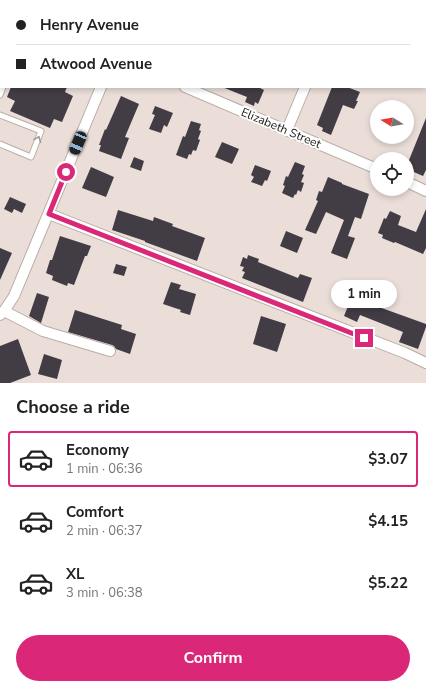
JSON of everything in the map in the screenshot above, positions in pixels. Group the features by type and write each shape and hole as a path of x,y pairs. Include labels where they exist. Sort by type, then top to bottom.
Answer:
{"street":[{"path":"101,88 14,296 2,313 42,331 110,351"},
{"name":"Elizabeth Street","path":"187,88 370,167"},
{"path":"286,130 305,88"},
{"path":"414,185 426,191"},
{"path":"49,214 405,353 426,363"}],"lane":[{"path":"0,115 41,131 32,157 0,144"}],"building":[{"path":"11,88 67,88 65,92 73,96 62,122 54,119 50,128 10,111 15,101 7,97"},
{"path":"224,88 260,88 264,90 258,104 255,102 254,106 245,102 247,97"},
{"path":"332,88 350,88 360,92 354,109 343,105 331,135 322,131 323,128 317,125"},
{"path":"121,96 139,104 125,137 129,138 121,159 99,151 101,145 99,145"},
{"path":"155,106 173,113 167,127 164,125 161,133 149,129 155,115 152,114"},
{"path":"426,118 426,170 423,176 414,172 414,152 412,152"},
{"path":"191,121 201,124 199,130 201,131 198,139 200,140 196,151 193,150 187,159 176,155 183,136 185,137"},
{"path":"222,142 239,149 232,164 215,157"},
{"path":"134,157 144,161 141,171 130,167"},
{"path":"295,162 305,166 302,174 304,175 301,182 304,183 301,192 298,190 293,198 282,193 285,186 283,185 286,176 288,177"},
{"path":"255,165 271,171 267,181 265,180 262,186 251,182 254,177 251,175"},
{"path":"91,167 114,177 106,197 82,188"},
{"path":"328,177 369,194 361,219 355,217 348,236 355,238 347,259 331,253 344,220 326,212 316,234 305,230 318,201 316,200 319,191 322,192"},
{"path":"10,197 26,204 22,213 14,209 12,213 4,209"},
{"path":"426,209 426,248 423,254 382,238 383,235 378,233 384,218 386,219 390,211 401,216 398,225 416,232"},
{"path":"118,210 153,221 154,217 173,224 172,226 205,238 197,261 112,230"},
{"path":"286,231 303,238 297,253 280,246"},
{"path":"60,236 91,246 87,256 85,256 74,285 68,283 67,286 52,280 53,276 46,273"},
{"path":"0,248 12,253 0,280"},
{"path":"248,255 259,259 258,262 298,278 300,274 312,278 303,302 242,278 245,272 242,271 244,267 240,266 243,257 247,259"},
{"path":"116,264 127,267 124,276 113,273"},
{"path":"171,282 181,285 179,289 196,294 190,315 180,312 181,310 163,304"},
{"path":"355,289 369,295 365,302 426,324 418,349 399,342 403,332 360,315 357,322 344,316"},
{"path":"37,293 49,297 41,323 29,316"},
{"path":"75,310 122,325 121,329 136,334 130,354 116,349 112,345 68,332"},
{"path":"261,316 286,324 277,352 253,344"},
{"path":"18,339 31,375 10,383 0,383 0,346"},
{"path":"44,354 62,360 57,379 38,374"}],"route":[{"path":"66,172 49,214 364,338"}]}
